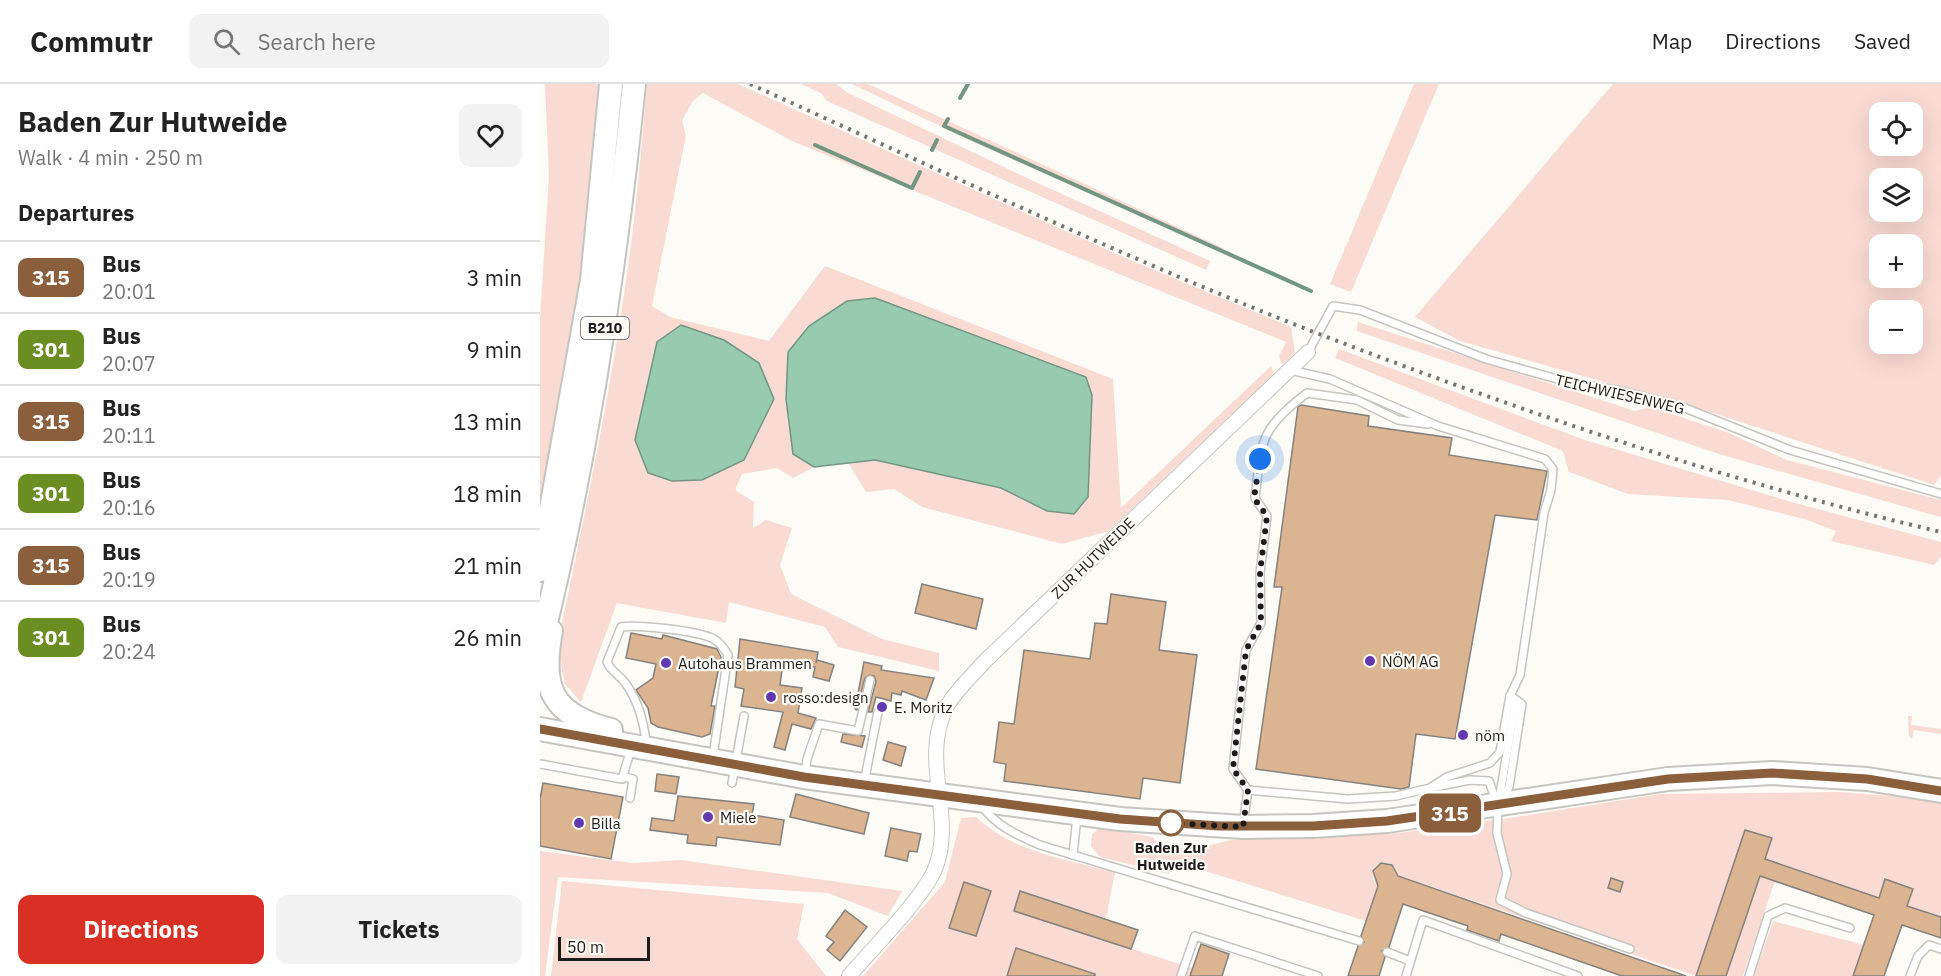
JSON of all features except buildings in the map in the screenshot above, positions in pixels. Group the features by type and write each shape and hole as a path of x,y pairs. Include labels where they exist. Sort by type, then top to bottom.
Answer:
{"main road":[{"name":"B210","path":"540,647 592,280 610,84"},
{"name":"B210","path":"634,84 621,209 604,332 550,570 558,598 546,660 546,678 562,707 578,720 623,734 639,748"},
{"path":"540,729 712,761 733,774 804,777 1161,823 1243,827 1313,826 1387,821 1498,807 1668,779 1772,773 1867,779 1941,791"}],"street":[{"name":"ZUR HUTWEIDE","path":"849,976 923,888 935,869 942,839 935,769 940,725 947,706 984,662 1308,352"}],"lane":[{"name":"TEICHWIESENWEG","path":"1308,352 1333,306 1360,310 1497,362 1564,381 1622,391 1680,406 1790,450 1941,494"},
{"path":"1288,370 1330,379 1438,426 1545,459 1552,469 1520,675 1510,696 1500,752 1490,763 1447,777 1430,788"},
{"path":"1243,827 1248,790 1233,769 1246,650 1261,623 1260,573 1267,516 1254,498 1262,440 1271,425 1307,393 1357,400 1398,420 1438,426"},
{"path":"625,777 639,748 644,722 625,683 609,669 607,662 621,627 635,625 709,637 723,647 728,655 712,761"},
{"path":"804,777 807,759 819,724 858,731 870,680"},
{"path":"1498,807 1509,788 1522,704 1510,696"},
{"path":"864,785 878,712"},
{"path":"733,774 744,716"},
{"path":"540,764 633,779 630,798"},
{"path":"1248,790 1348,799 1396,796 1470,780 1489,781 1498,807 1497,833 1507,874 1500,900 1526,913 1630,949"},
{"path":"978,801 989,816 1013,834 1073,855 1359,941"},
{"path":"1073,855 1078,814"},
{"path":"1749,976 1768,916 1785,908 1850,928"},
{"path":"1406,976 1423,920 1578,976"},
{"path":"1181,976 1194,936 1318,976"},
{"path":"1910,976 1918,956 1929,945 1941,949"},
{"path":"1387,952 1410,961"}],"shaded area":[{"path":"545,84 601,84 575,328 540,509 540,319 549,176"},
{"path":"647,84 738,84 1130,260 1291,327 1295,353 1282,365 1279,356 1286,342 792,141 703,93 692,102 682,121 686,135 652,306 670,317 769,341 825,266 1113,379 1121,508 1271,366 1274,373 1109,531 1062,544 922,507 894,489 866,492 849,464 874,460 1001,488 1047,511 1092,395 793,453 814,467 793,478 777,468 742,474 735,490 754,502 753,528 766,520 792,528 780,565 791,594 882,639 939,653 939,671 838,647 825,627 729,602 726,623 617,603 581,702 565,684 560,661 555,656 600,435 620,323 635,211"},
{"path":"801,84 836,84 848,93 1031,180 1210,261 1206,270 827,101 821,93"},
{"path":"852,84 868,84 1223,248 1221,252 969,140"},
{"path":"1414,84 1439,84 1351,292 1330,284"},
{"path":"1613,84 1941,84 1941,476 1934,485 1716,414 1460,341 1415,317"},
{"path":"875,298 1086,377 1092,395 1088,497 1074,514 1047,511 1001,488 875,460 814,467 793,454 786,399 788,352 809,326 847,301"},
{"path":"1358,322 1635,411 1651,407 1729,433 1787,460 1941,500 1941,517 1722,455 1357,331"},
{"path":"681,325 724,340 759,363 774,399 744,460 702,480 672,481 648,473 635,440 657,342"},
{"path":"1339,349 1585,440 1788,501 1941,542 1941,557 1934,565 1831,541 1836,531 1804,519 1728,500 1628,494 1569,472 1563,451 1335,358"},
{"path":"1908,716 1912,716 1911,725 1941,729 1941,734 1914,730 1912,739 1909,736"},
{"path":"1839,792 1941,800 1941,917 1907,906 1913,889 1886,879 1879,898 1765,859 1771,839 1746,830 1696,976 1397,875 1394,867 1387,863 1381,863 1373,871 1373,879 1378,885 1366,921 1173,861 1169,874 1100,857 1091,846 1092,834 1100,828 1153,837 1160,847 1199,848 1231,840 1399,833 1493,820 1494,834 1501,833 1503,819 1660,794"},
{"path":"976,817 1007,839 1024,847 1060,859 1115,872 1106,919 1020,891 1014,911 1192,968 1190,976 863,976 945,882 961,818"},
{"path":"540,851 633,863 681,860 902,891 888,916 828,893 558,877 545,976 540,976"},
{"path":"1760,876 1775,881 1743,976 1726,976"},
{"path":"562,881 804,904 797,939 826,976 551,976"},
{"path":"1773,921 1864,945 1853,976 1754,976"}],"waterway":[{"path":"960,98 968,84"},
{"path":"948,119 944,126 1311,291"},
{"path":"932,150 937,140"},
{"path":"815,145 912,188 920,172"}],"railway":[{"path":"750,84 1175,275 1395,363 1627,444 1783,491 1941,532"}],"bus line":[{"name":"315","path":"540,729 804,777 1172,824 1243,827 1313,826 1387,821 1498,807 1599,788 1668,779 1772,773 1812,773 1941,791"}],"place":[{"name":"NÖM AG","path":"1370,661"},
{"name":"Autohaus Brammen","path":"666,663"},
{"name":"rosso:design","path":"771,697"},
{"name":"E. Moritz","path":"882,707"},
{"name":"nöm","path":"1463,735"},
{"name":"Miele","path":"708,817"},
{"name":"Billa","path":"579,823"},
{"name":"Baden Zur Hutweide","path":"1171,823"}],"route":[{"path":"1171,823 1243,827 1248,790 1233,769 1246,650 1261,623 1260,573 1267,516 1254,498 1260,459"}]}
